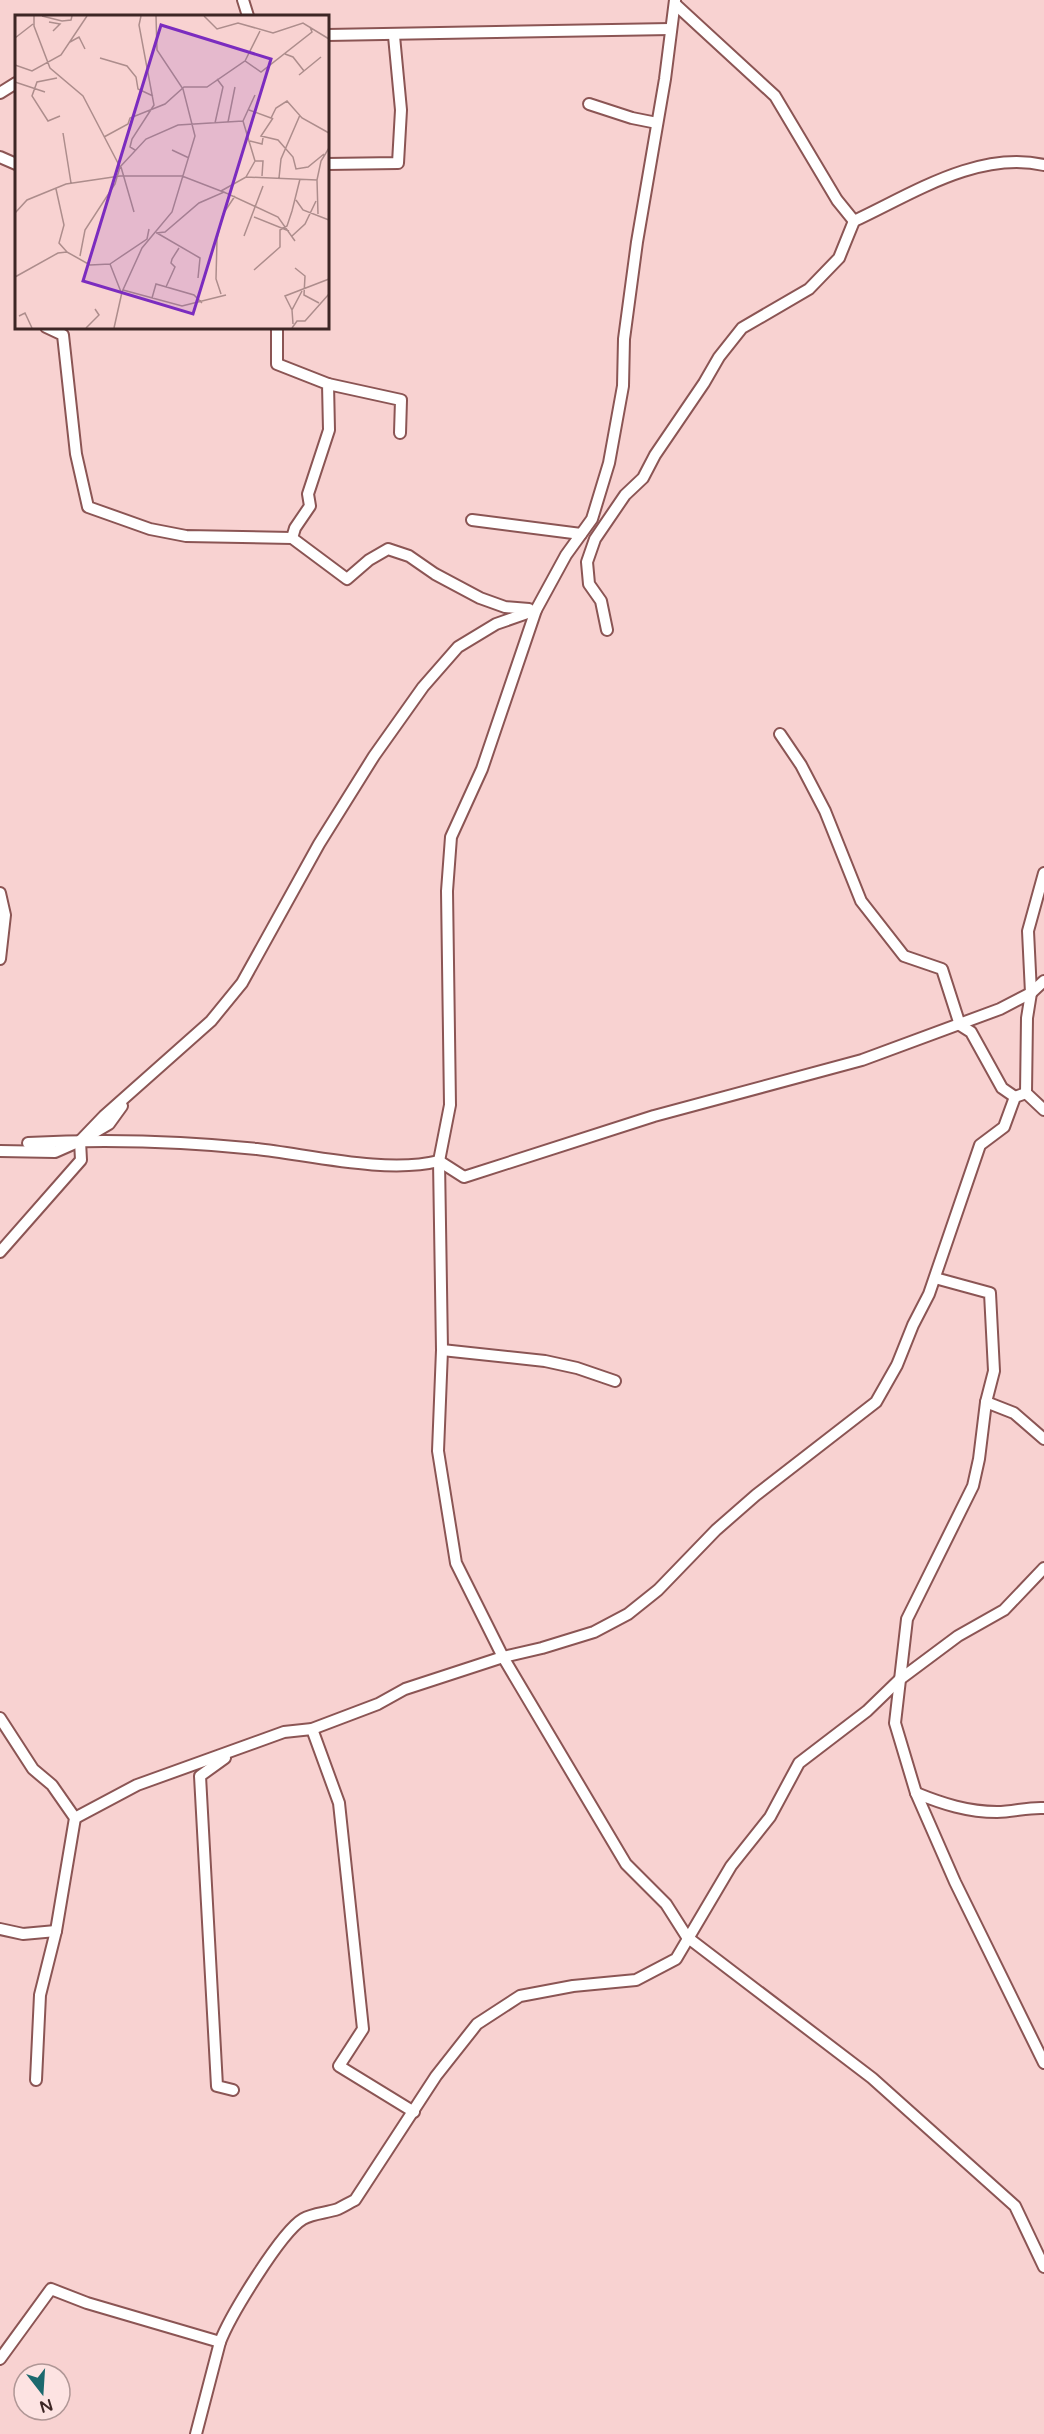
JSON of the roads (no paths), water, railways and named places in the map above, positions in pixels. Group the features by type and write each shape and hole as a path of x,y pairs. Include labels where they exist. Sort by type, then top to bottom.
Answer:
{"street":[{"path":"243,0 248,15"},
{"path":"675,2 637,242 624,339 623,386 614,444 592,519 566,555 536,610 482,769 450,837 447,891 450,1105 439,1161 442,1350 438,1451 456,1563 502,1657 627,1864 666,1904 687,1937 872,2078 1015,2206 1044,2267"},
{"path":"675,2 775,96 837,200 854,221"},
{"path":"328,35 394,36 671,29"},
{"path":"328,164 398,163 400,110 394,36"},
{"path":"0,93 15,84"},
{"path":"589,104 632,118 657,123"},
{"path":"0,157 15,164"},
{"path":"608,630 600,601 589,584 586,562 594,539 625,495 643,478 655,455 719,357 742,328 809,289 840,258 854,221 976,167 1024,161 1044,165"},
{"path":"48,328 63,335 76,454 88,507 150,529 186,536 292,537 347,579 369,560 388,549 409,556 435,574 480,598 505,607 536,610"},
{"path":"277,328 277,364 327,384 401,400 400,432"},
{"path":"292,537 310,506 308,494 329,430 327,384"},
{"path":"472,520 581,534"},
{"path":"0,1151 55,1152 109,1124 135,1089 212,1021 242,983 319,844 374,756 423,687 459,647 496,624 536,610"},
{"path":"780,734 801,765 825,811 861,902 904,957 942,969 960,1025 971,1032 1002,1088 1021,1095 1044,1110"},
{"path":"75,1818 137,1785 284,1732 312,1729 378,1704 405,1689 502,1657 542,1648 594,1632 628,1614 658,1590 716,1530 876,1402 897,1365 935,1278 980,1146 1004,1127 1021,1095 1031,993 1028,931 1044,873"},
{"path":"0,893 5,915 0,959"},
{"path":"28,1143 155,1141 255,1149 373,1164 425,1165 439,1161 464,1177 654,1116 862,1059 1000,1010 1031,993 1044,981"},
{"path":"0,1252 81,1161 80,1141"},
{"path":"935,1278 990,1293 994,1371 986,1402 973,1486 907,1619 898,1680 896,1723 916,1793 955,1882 1044,2063"},
{"path":"442,1350 545,1361 577,1368 615,1381"},
{"path":"986,1402 1014,1413 1044,1439"},
{"path":"196,2434 225,2328 289,2229 304,2218 339,2208 355,2200 436,2076 477,2024 520,1996 573,1986 636,1980 676,1959 731,1866 770,1817 800,1763 867,1711 898,1680 958,1636 1005,1610 1044,1568"},
{"path":"0,1718 33,1769 52,1785 75,1818 56,1931 40,1995 36,2080"},
{"path":"312,1729 339,1803 363,2029 339,2066 414,2112"},
{"path":"233,2090 217,2086 200,1776 235,1751"},
{"path":"916,1793 955,1808 999,1813 1044,1808"},
{"path":"0,1929 23,1934 56,1931"},
{"path":"0,2359 51,2289 87,2303 220,2342"}]}
